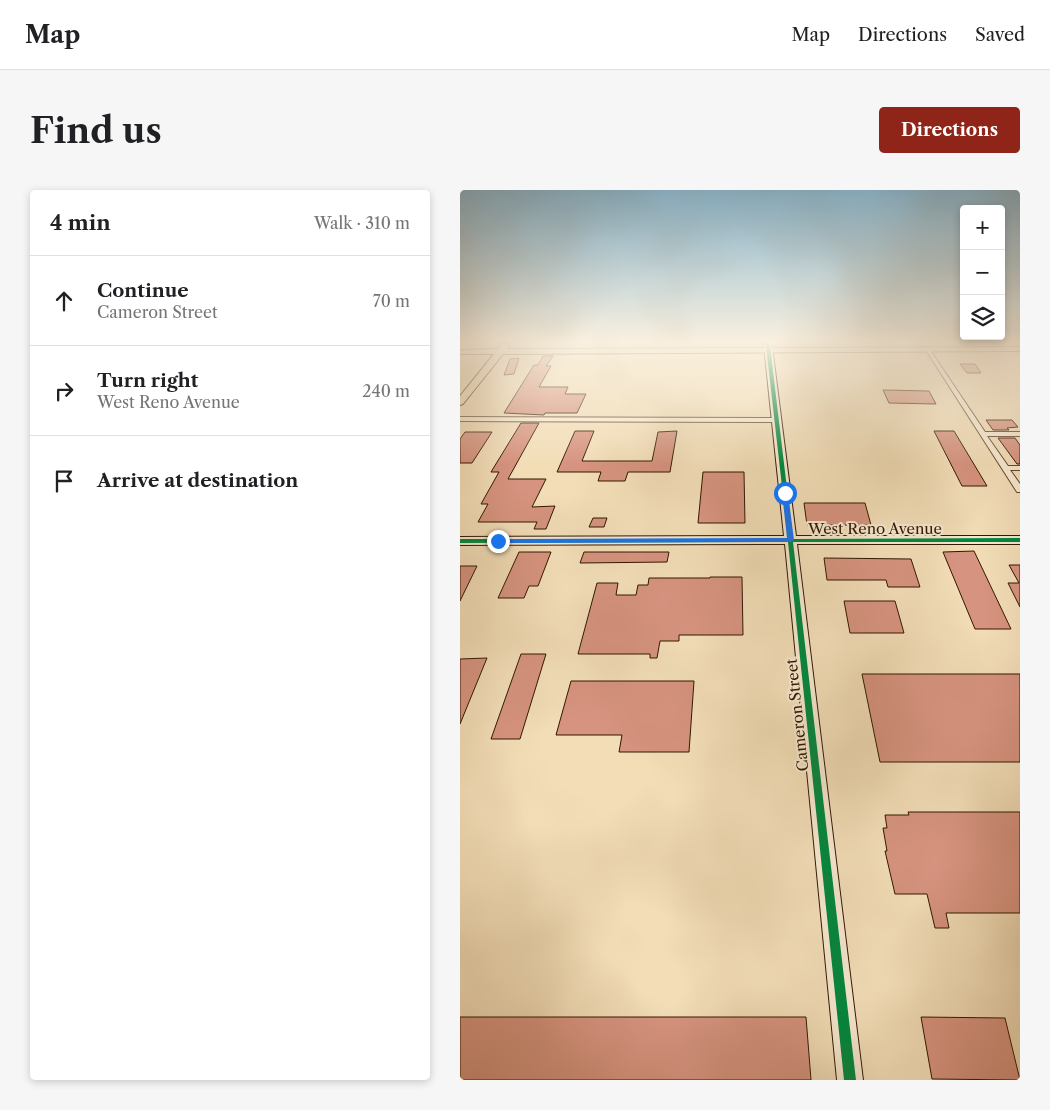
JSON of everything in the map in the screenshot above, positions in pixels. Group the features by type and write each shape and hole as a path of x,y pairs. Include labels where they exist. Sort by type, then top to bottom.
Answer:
{"main road":[{"path":"460,402 476,382"}],"street":[{"name":"Cameron Street","path":"772,382 850,1080"},
{"path":"948,382 1020,490"},
{"path":"460,419 777,420"},
{"path":"983,434 1020,434"},
{"path":"1005,468 1020,468"},
{"name":"West Reno Avenue","path":"460,541 1020,540"}],"building":[{"path":"524,382 542,382 539,387 568,387 565,394 586,394 577,413 545,413 544,415 504,413"},
{"path":"883,390 929,391 936,404 889,403"},
{"path":"986,420 1012,420 1018,427 1007,428 1009,430 993,430"},
{"path":"521,423 539,423 508,479 546,479 532,507 555,506 546,529 534,529 537,522 478,522 488,504 481,504 499,472 491,472"},
{"path":"575,431 594,431 582,461 652,461 658,432 677,431 670,472 628,472 625,481 598,481 601,472 557,472"},
{"path":"934,431 954,431 987,486 962,486"},
{"path":"465,432 492,432 472,463 460,463 460,439"},
{"path":"998,438 1015,438 1020,445 1020,464 1017,464"},
{"path":"703,472 744,472 745,523 698,523"},
{"path":"804,503 865,503 871,525 862,525 863,530 853,530 852,525 807,525"},
{"path":"593,518 607,518 604,527 589,527"},
{"path":"974,551 1011,629 975,629 943,552"},
{"path":"519,552 551,552 538,586 529,586 524,598 498,598"},
{"path":"584,552 669,552 667,562 580,563"},
{"path":"824,558 911,559 920,587 888,587 886,580 827,580"},
{"path":"1009,565 1020,565 1020,607 1008,583 1019,583"},
{"path":"460,566 477,566 460,601"},
{"path":"742,577 743,635 679,635 679,641 660,641 657,658 650,658 650,654 578,654 597,583 618,583 616,595 636,595 638,585 648,585 649,578"},
{"path":"844,601 895,601 904,633 850,633"},
{"path":"521,654 546,654 520,739 491,739"},
{"path":"487,658 460,724 460,659"},
{"path":"862,674 1020,674 1020,762 880,762"},
{"path":"571,681 694,681 689,752 619,752 622,735 556,735"},
{"path":"908,812 1020,812 1020,913 946,913 949,928 935,928 927,894 895,894 885,851 887,851 883,828 887,828 885,815 909,815"},
{"path":"460,1017 806,1017 811,1080 460,1080"},
{"path":"921,1017 1005,1018 1020,1080 932,1079"}],"cycle path":[{"path":"773,382 850,1080"},
{"path":"460,541 1020,540"}],"route":[{"path":"498,541 791,540 785,493"}]}
